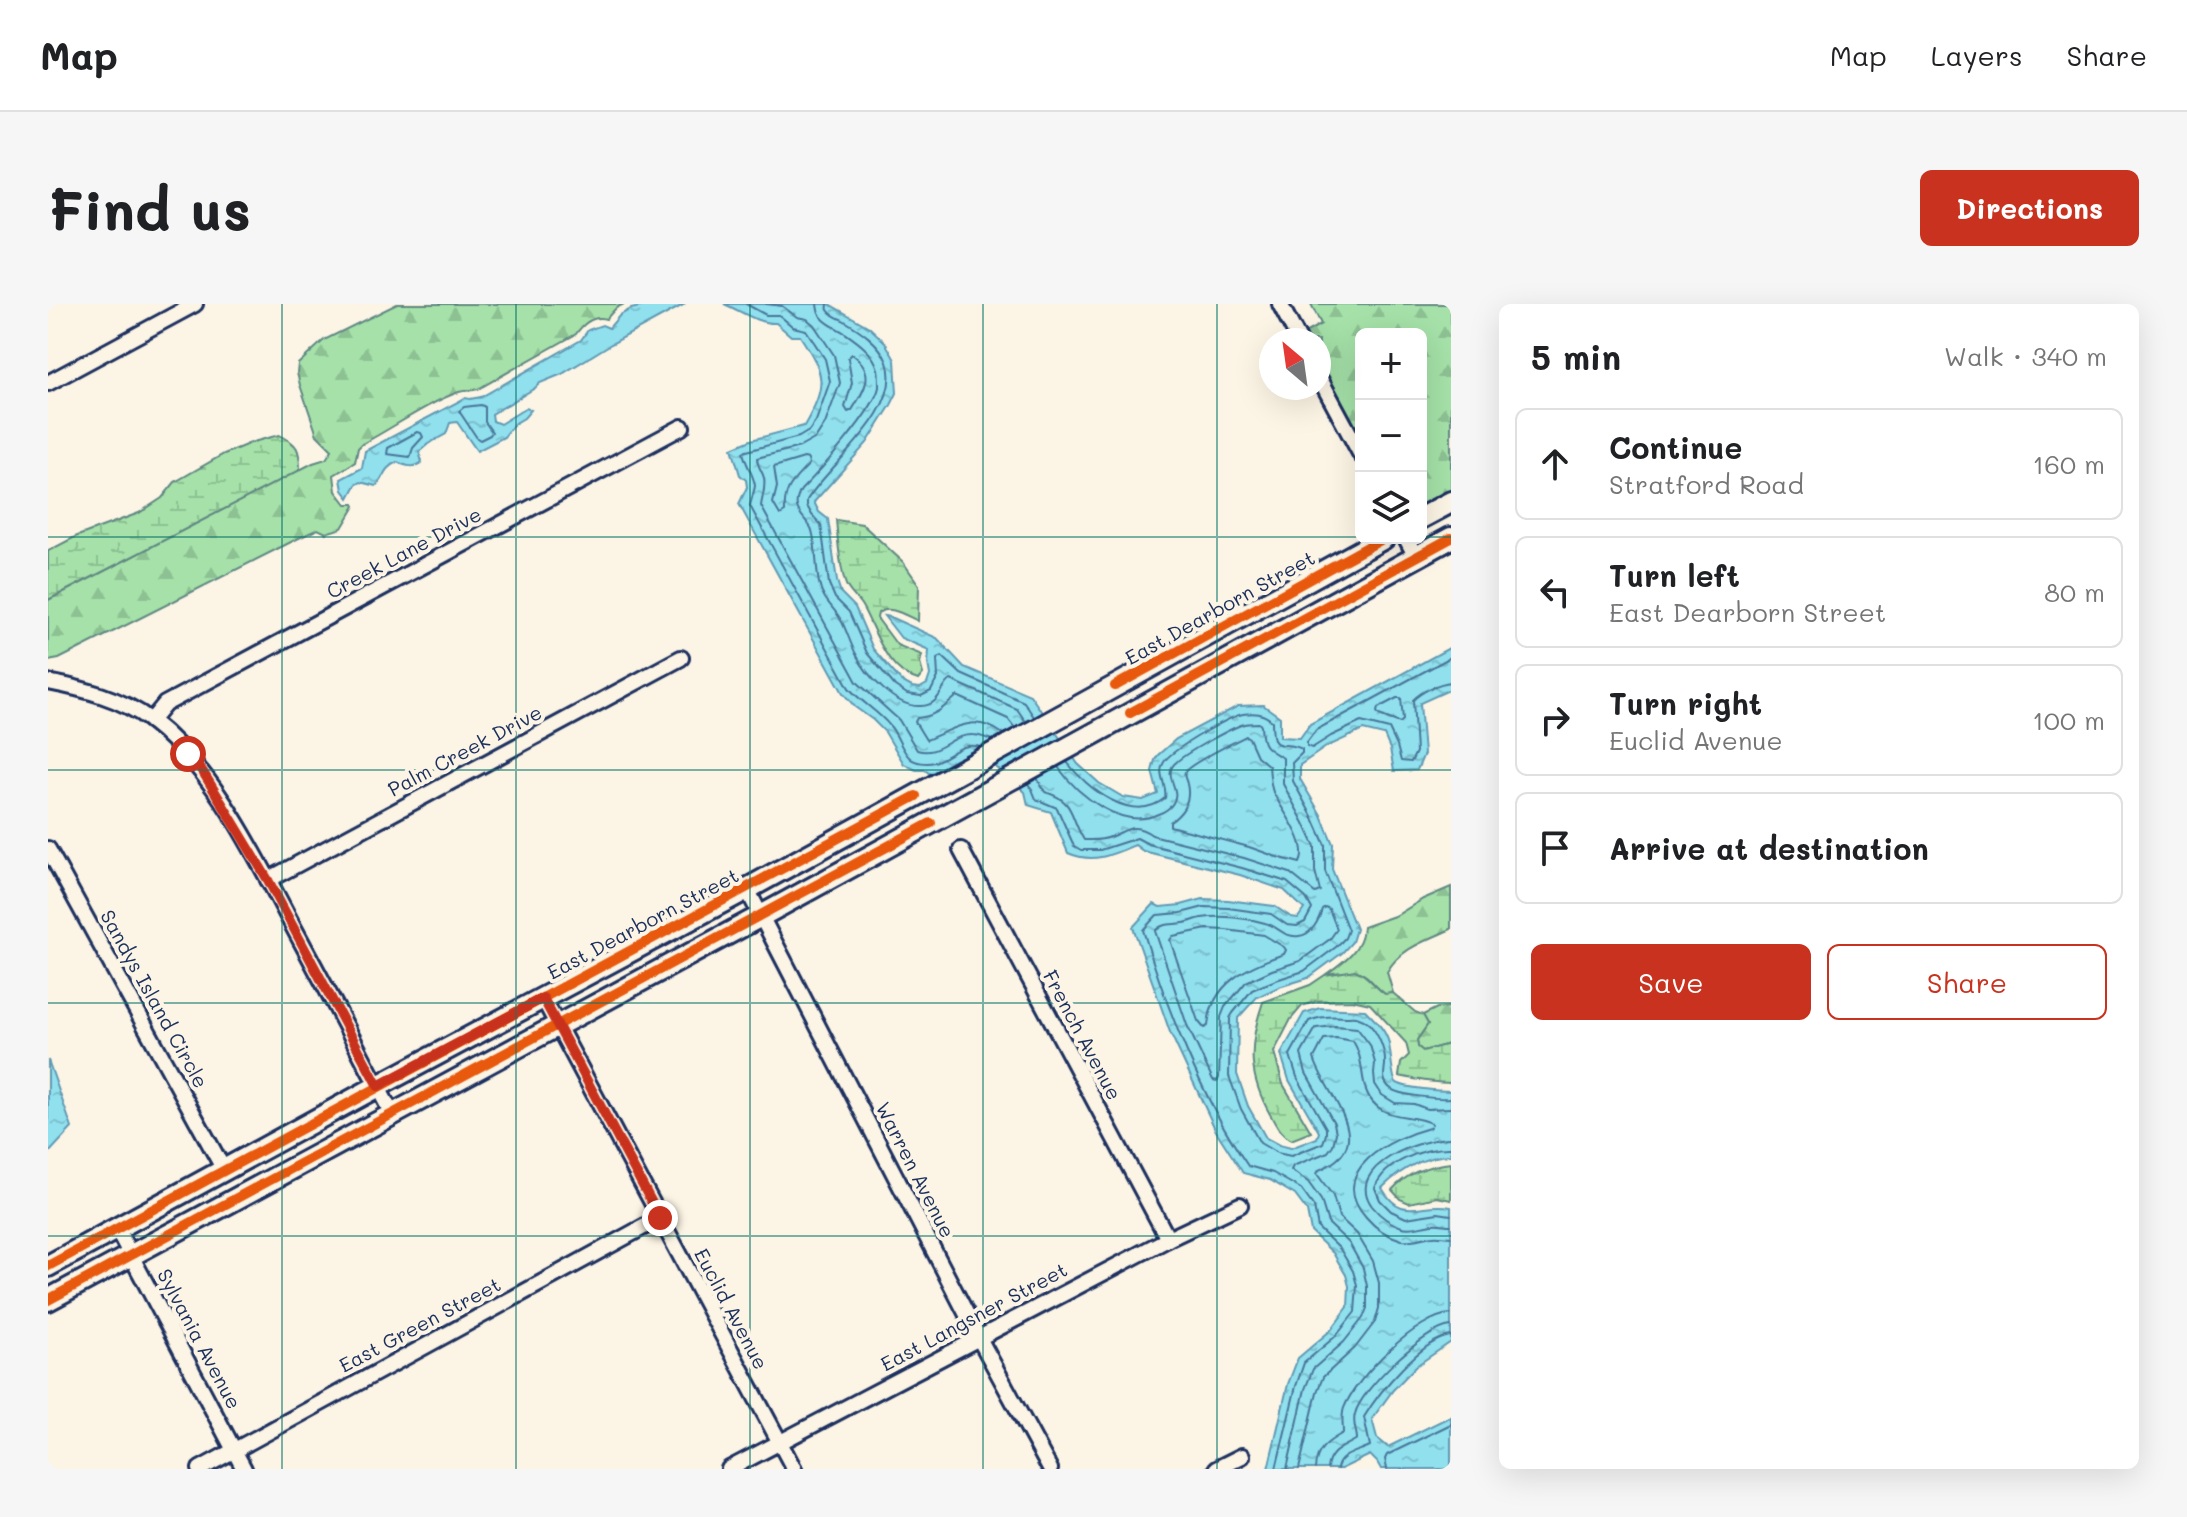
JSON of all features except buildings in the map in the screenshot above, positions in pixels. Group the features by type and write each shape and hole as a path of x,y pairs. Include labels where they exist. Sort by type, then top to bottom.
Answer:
{"main road":[{"path":"1427,515 1451,502"},
{"path":"48,1300 761,916 1451,538"},
{"name":"East Dearborn Street","path":"48,1266 747,889 1373,544"}],"street":[{"path":"48,383 195,304"},
{"path":"1280,304 1293,328"},
{"path":"1331,399 1355,444"},
{"name":"Creek Lane Drive","path":"151,721 165,704 682,427"},
{"path":"1409,544 1416,557"},
{"name":"Palm Creek Drive","path":"268,880 681,658"},
{"path":"48,682 76,687 133,709 188,754 203,772 268,880 392,1114"},
{"name":"Sandys Island Circle","path":"48,849 224,1170"},
{"name":"French Avenue","path":"961,850 1168,1239"},
{"name":"Warren Avenue","path":"747,889 1050,1469"},
{"name":"Euclid Avenue","path":"543,998 794,1469"},
{"name":"East Langsner Street","path":"729,1469 1168,1239 1240,1205"},
{"name":"East Green Street","path":"200,1469 660,1218"},
{"name":"Sylvania Avenue","path":"117,1229 244,1469"},
{"path":"1216,1469 1242,1456"}],"green space":[{"path":"397,304 624,304 606,319 589,321 576,334 478,389 459,392 435,402 362,444 355,462 334,475 336,491 346,504 355,506 342,528 326,533 318,529 59,659 48,661 48,600 326,459 332,450 317,435 300,385 298,364 324,340"},
{"path":"1311,304 1451,304 1451,491 1427,504 1427,328 1355,328 1355,451 1326,400 1331,400 1331,328 1314,328 1321,324"},
{"path":"279,435 297,448 300,470 48,600 48,551 75,537 139,513 162,498 175,482 224,454"},
{"path":"836,520 862,524 903,562 919,585 918,621 888,610 878,613 877,618 897,645 922,655 920,663 923,674 918,680 907,676 890,660 861,604 846,586"},
{"path":"1451,887 1451,929 1399,957 1387,972 1393,993 1385,994 1360,973 1325,975 1355,949 1363,927 1397,915"},
{"path":"1355,970 1385,994 1393,993 1423,1015 1428,1024 1417,1040 1418,1047 1423,1051 1451,1045 1451,1083 1399,1076 1401,1063 1409,1055 1406,1043 1370,1004 1352,1000 1317,1001 1302,1006 1291,1019 1274,1052 1283,1084 1311,1132 1291,1140 1275,1124 1254,1074 1253,1047 1263,1002 1310,985 1325,975"},
{"path":"1451,1007 1451,1045 1423,1051 1418,1047 1417,1040 1428,1024 1423,1015 1437,1008"},
{"path":"1451,1163 1451,1200 1437,1197 1409,1203 1392,1190 1419,1171"}],"water":[{"path":"652,304 685,304 562,374 540,383 492,414 493,421 500,424 526,408 531,410 504,437 477,451 457,422 450,423 446,434 419,452 422,462 416,466 397,462 386,470 376,486 361,482 349,498 343,490 341,479 362,468 365,451 465,398 481,397 581,340 588,330 602,325 609,328 620,315"},
{"path":"724,304 829,304 869,327 885,342 895,360 897,393 867,443 814,502 819,512 828,519 841,593 855,607 873,649 901,681 920,688 927,684 930,675 929,650 901,638 884,616 937,638 964,667 1030,695 1078,764 1099,783 1123,797 1143,800 1158,794 1152,771 1158,755 1176,739 1238,706 1263,705 1280,717 1280,737 1300,738 1310,724 1451,647 1451,689 1420,703 1424,754 1417,770 1394,771 1384,735 1363,730 1326,747 1300,765 1300,779 1321,815 1333,844 1332,869 1356,929 1352,942 1342,953 1308,978 1257,997 1238,1018 1237,1074 1248,1106 1266,1138 1291,1148 1317,1138 1319,1132 1289,1080 1281,1054 1304,1013 1320,1008 1365,1010 1386,1036 1396,1082 1451,1091 1451,1155 1414,1165 1382,1188 1389,1199 1404,1208 1451,1207 1451,1342 1416,1366 1372,1419 1377,1438 1388,1447 1451,1416 1451,1469 1381,1469 1370,1455 1341,1469 1268,1469 1288,1384 1298,1358 1331,1330 1348,1307 1349,1286 1333,1253 1311,1232 1307,1211 1295,1195 1270,1180 1243,1173 1216,1131 1170,1032 1133,927 1154,904 1160,907 1203,899 1228,900 1274,906 1298,918 1304,909 1284,890 1240,875 1143,851 1135,845 1094,858 1068,853 1051,812 1028,805 1025,792 983,756 972,753 930,774 904,764 885,732 843,693 739,504 747,487 732,448 804,426 820,389 819,370 800,336 791,336 776,323 756,319"},
{"path":"48,1060 72,1128 48,1154"}],"cycle path":[{"path":"1130,713 1451,538"},
{"path":"1115,686 1373,544"},
{"path":"48,1266 916,796"},
{"path":"48,1300 931,823"}],"route":[{"path":"188,754 244,837 378,1086 543,998 660,1218"}]}
